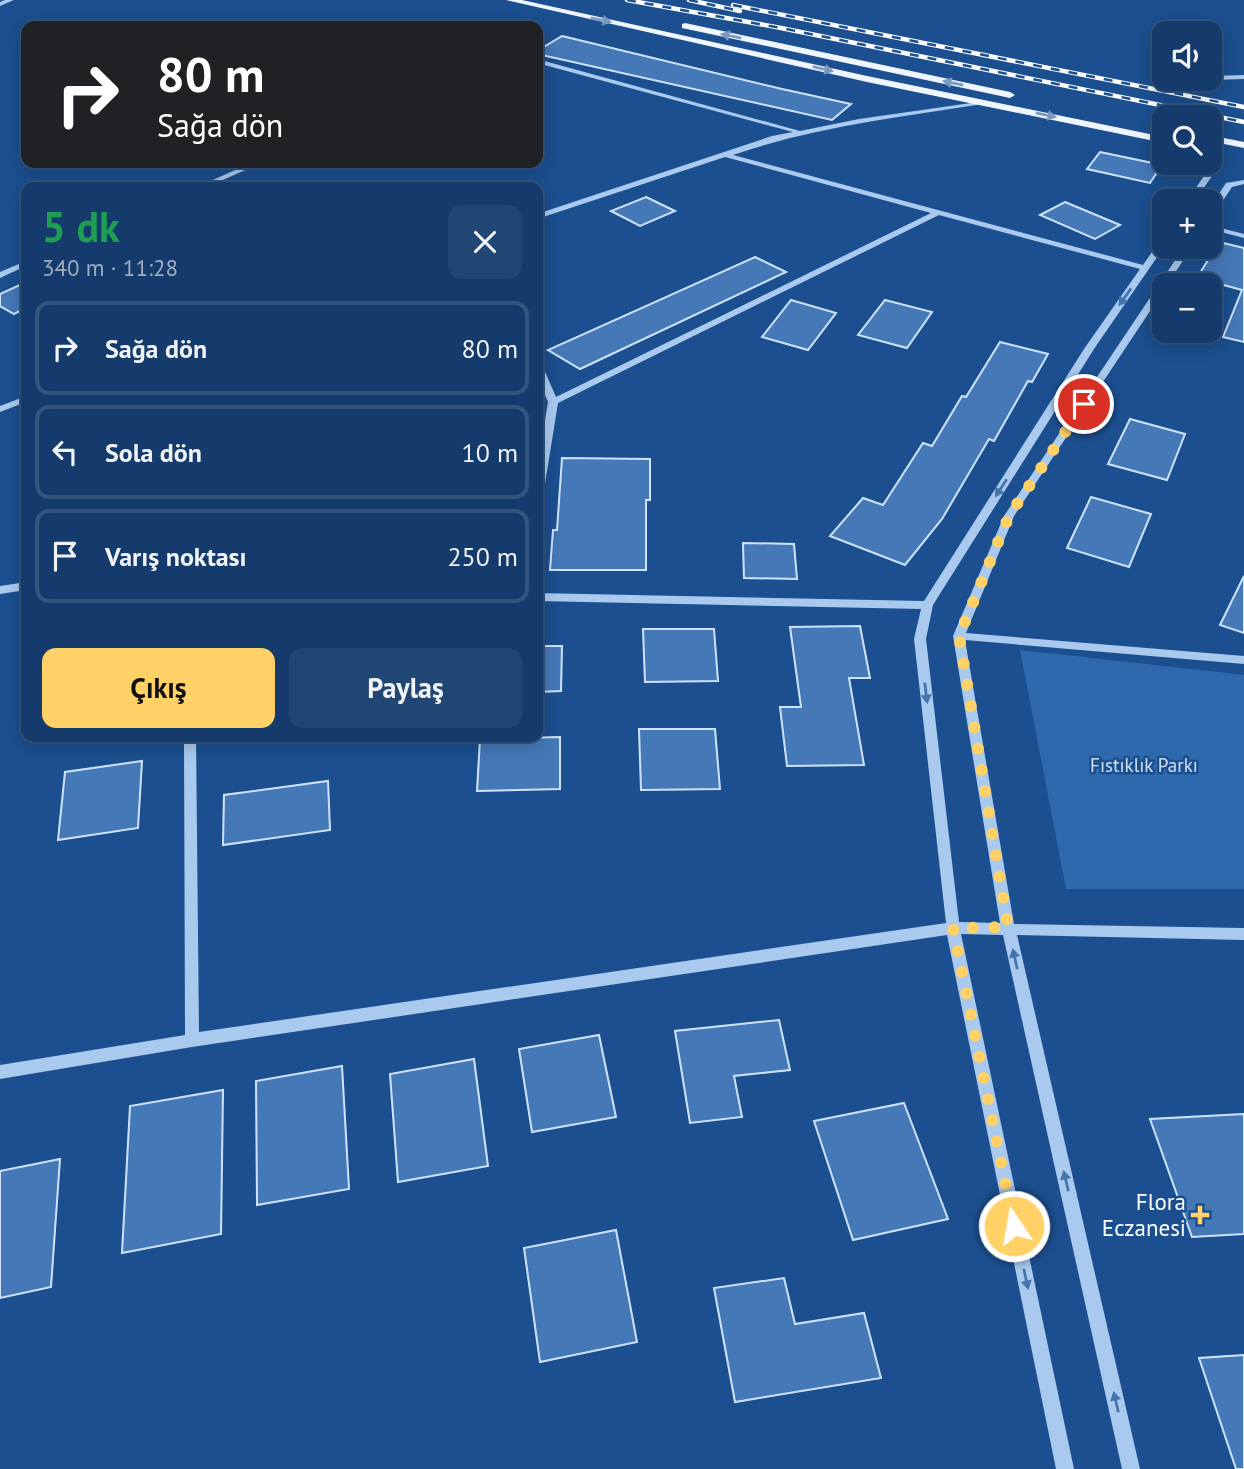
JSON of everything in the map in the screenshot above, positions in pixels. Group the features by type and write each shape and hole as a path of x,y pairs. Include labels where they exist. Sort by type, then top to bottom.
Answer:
{"main road":[{"path":"510,0 1152,137"},
{"path":"670,23 1017,97"},
{"path":"1222,141 1244,145"},
{"path":"1222,153 1244,157"}],"street":[{"path":"1,3 11,0"},
{"path":"543,63 802,133"},
{"path":"1222,78 1244,77"},
{"path":"543,215 775,138 983,102"},
{"path":"726,155 1145,268"},
{"path":"213,182 245,168"},
{"path":"1222,196 1230,185 1244,182"},
{"path":"553,402 938,212"},
{"path":"1222,231 1244,236"},
{"path":"1065,1469 953,928 920,639 927,605 1089,349 1152,258"},
{"path":"1131,1469 1008,927 959,636 1009,516 1180,259"},
{"path":"0,275 21,265"},
{"path":"543,379 553,402 543,464"},
{"path":"0,409 21,402"},
{"path":"0,590 21,587"},
{"path":"543,597 927,605"},
{"path":"959,636 1244,660"},
{"path":"190,742 192,1040"},
{"path":"0,1072 192,1040 953,928 1008,927 1244,934"}],"green space":[{"name":"Fıstıklık Parkı","path":"1020,650 1244,675 1244,889 1066,889"}],"building":[{"path":"562,36 851,104 832,120 543,55 543,47"},
{"path":"1100,152 1152,163 1152,175 1155,175 1150,183 1087,169"},
{"path":"646,197 675,211 640,226 611,211"},
{"path":"1065,202 1120,225 1095,239 1040,215"},
{"path":"1222,243 1244,248 1244,342 1223,337 1242,290 1222,285 1222,273 1200,273 1209,259 1222,259"},
{"path":"755,257 786,272 580,369 548,350"},
{"path":"21,284 21,310 14,314 0,306 0,294"},
{"path":"791,300 836,313 808,350 762,337"},
{"path":"885,300 932,312 907,348 858,335"},
{"path":"1000,342 1048,354 1032,382 1028,381 994,441 989,439 942,519 905,565 830,536 863,498 883,505 923,443 932,446 962,396 966,397"},
{"path":"1130,419 1185,434 1167,480 1108,464"},
{"path":"562,458 650,459 650,500 646,500 646,570 550,570 553,530 557,530"},
{"path":"1091,497 1151,514 1129,567 1067,548"},
{"path":"743,543 794,544 797,579 744,578"},
{"path":"1244,576 1244,633 1220,625"},
{"path":"860,626 870,678 849,678 864,765 787,766 780,707 801,707 790,627"},
{"path":"643,629 714,629 718,681 645,682"},
{"path":"543,646 562,646 561,691 543,692"},
{"path":"639,729 715,729 720,789 641,790"},
{"path":"543,737 560,737 560,789 477,791 480,742 543,742"},
{"path":"142,761 138,828 58,840 65,772"},
{"path":"328,781 330,830 223,845 224,795"},
{"path":"779,1020 790,1070 734,1076 742,1117 690,1123 675,1031"},
{"path":"599,1035 616,1117 532,1132 519,1049"},
{"path":"474,1059 488,1166 398,1182 390,1074"},
{"path":"342,1066 349,1189 257,1205 256,1081"},
{"path":"223,1090 221,1234 122,1253 130,1106"},
{"path":"904,1103 948,1219 853,1240 814,1121"},
{"path":"1244,1114 1244,1234 1192,1237 1150,1119"},
{"path":"60,1159 51,1287 0,1298 0,1171"},
{"path":"616,1230 637,1342 540,1362 524,1248"},
{"path":"784,1278 795,1324 864,1313 881,1378 735,1402 714,1288"},
{"path":"1244,1355 1244,1469 1236,1469 1199,1358"}],"railway":[{"path":"627,0 781,28 1244,122"},
{"path":"689,0 740,11"},
{"path":"733,5 1244,107"}],"place":[{"name":"Flora Eczanesi","path":"1200,1215"}],"route":[{"path":"1014,1226 953,928 1008,927 959,636 1009,516 1084,404"}]}
